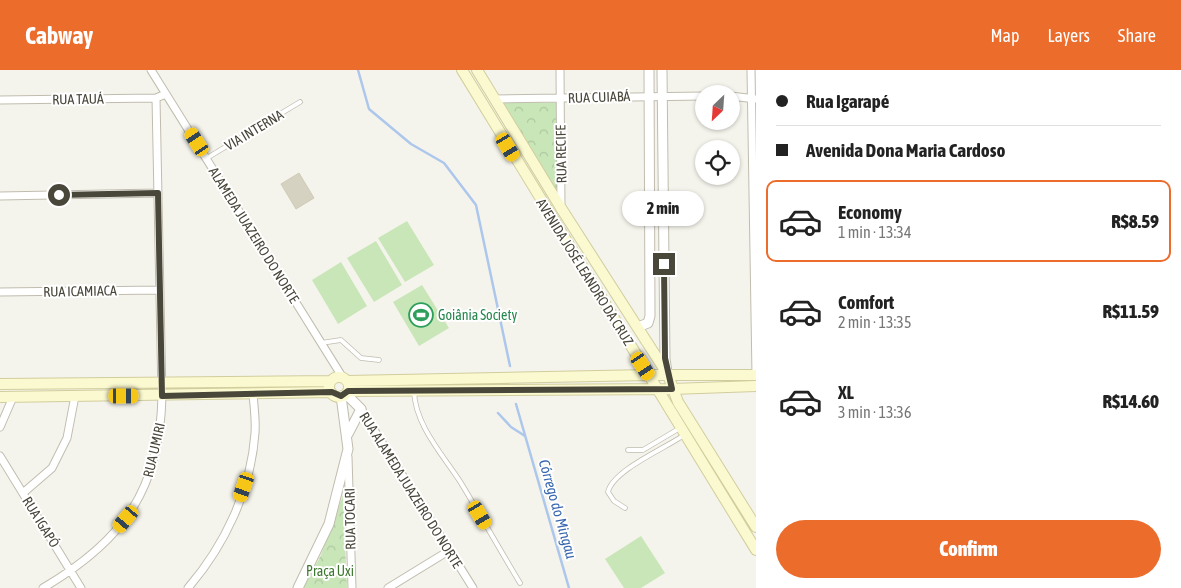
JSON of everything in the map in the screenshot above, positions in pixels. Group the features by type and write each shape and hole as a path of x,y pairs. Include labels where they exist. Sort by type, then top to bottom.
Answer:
{"main road":[{"name":"AVENIDA JOSÉ LEANDRO DA CRUZ","path":"462,70 756,550"},
{"name":"AVENIDA JOSÉ LEANDRO DA CRUZ","path":"477,70 561,208 668,375 672,389"},
{"path":"0,397 254,394 649,375 756,375"},
{"path":"0,384 332,381 330,386 343,389 414,390 672,389 756,386"},
{"path":"672,389 756,527"}],"street":[{"name":"ALAMEDA JUAZEIRO DO NORTE","path":"151,70 321,343 343,389"},
{"name":"RUA RECIFE","path":"560,70 561,208"},
{"path":"638,327 648,323 650,316 649,70"},
{"path":"662,70 665,358 668,375"},
{"path":"751,70 754,98 756,375"},
{"path":"156,98 166,94"},
{"name":"RUA CUIABÁ","path":"494,99 649,95 695,96"},
{"path":"740,97 754,98"},
{"name":"RUA TAUÁ","path":"0,100 156,98"},
{"name":"RUA UMIRI","path":"43,588 71,572 103,546 137,505 154,460 161,428 162,396 156,98"},
{"path":"0,196 158,193"},
{"name":"RUA ICAMIACA","path":"0,292 160,290"},
{"name":"ALAMEDA JUAZEIRO DO NORTE","path":"325,351 332,369 332,381"},
{"path":"298,588 329,524 348,449 343,389"},
{"name":"RUA ALAMEDA JUAZEIRO DO NORTE","path":"343,389 361,409 473,588"},
{"path":"188,588 202,572 228,530 250,470 255,432 254,394"},
{"path":"23,493 52,468 67,438 75,396"},
{"path":"0,427 13,397"},
{"path":"348,434 361,409"},
{"name":"RUA TOCARI","path":"348,449 352,588"},
{"name":"RUA IGAPÓ","path":"0,456 81,588"},
{"path":"388,588 450,550"}],"lane":[{"name":"VIA INTERNA","path":"207,158 300,102"},
{"path":"321,343 341,340 361,358 379,360"},
{"path":"414,390 414,402 427,432 460,482 520,583"},
{"path":"628,450 643,450 682,432"},
{"path":"625,508 610,497 608,492 611,485 626,471 682,432"}],"green space":[{"path":"501,102 558,103 557,191"},
{"path":"407,221 434,265 405,282 378,238"},
{"path":"376,241 402,285 374,302 347,258"},
{"path":"341,262 367,306 338,324 312,280"},
{"name":"Goiânia Society","path":"422,285 449,328 419,346 393,302"},
{"name":"Praça Uxi","path":"343,495 347,588 303,588 321,555"},
{"path":"641,536 665,573 641,588 624,588 605,559"}],"building":[{"path":"299,173 314,198 296,209 281,184"}],"waterway":[{"name":"Córrego do Mingau","path":"358,70 369,109 411,144 444,163 476,205 510,366"},
{"name":"Córrego do Mingau","path":"516,404 569,588"},
{"name":"Córrego do Mingau","path":"498,413 511,427 525,436"}],"place":[{"name":"Goiânia Society","path":"421,315"}],"route":[{"path":"59,195 158,193 162,396 332,392 336,396 343,396 348,391 672,389 665,358 664,264"}]}
